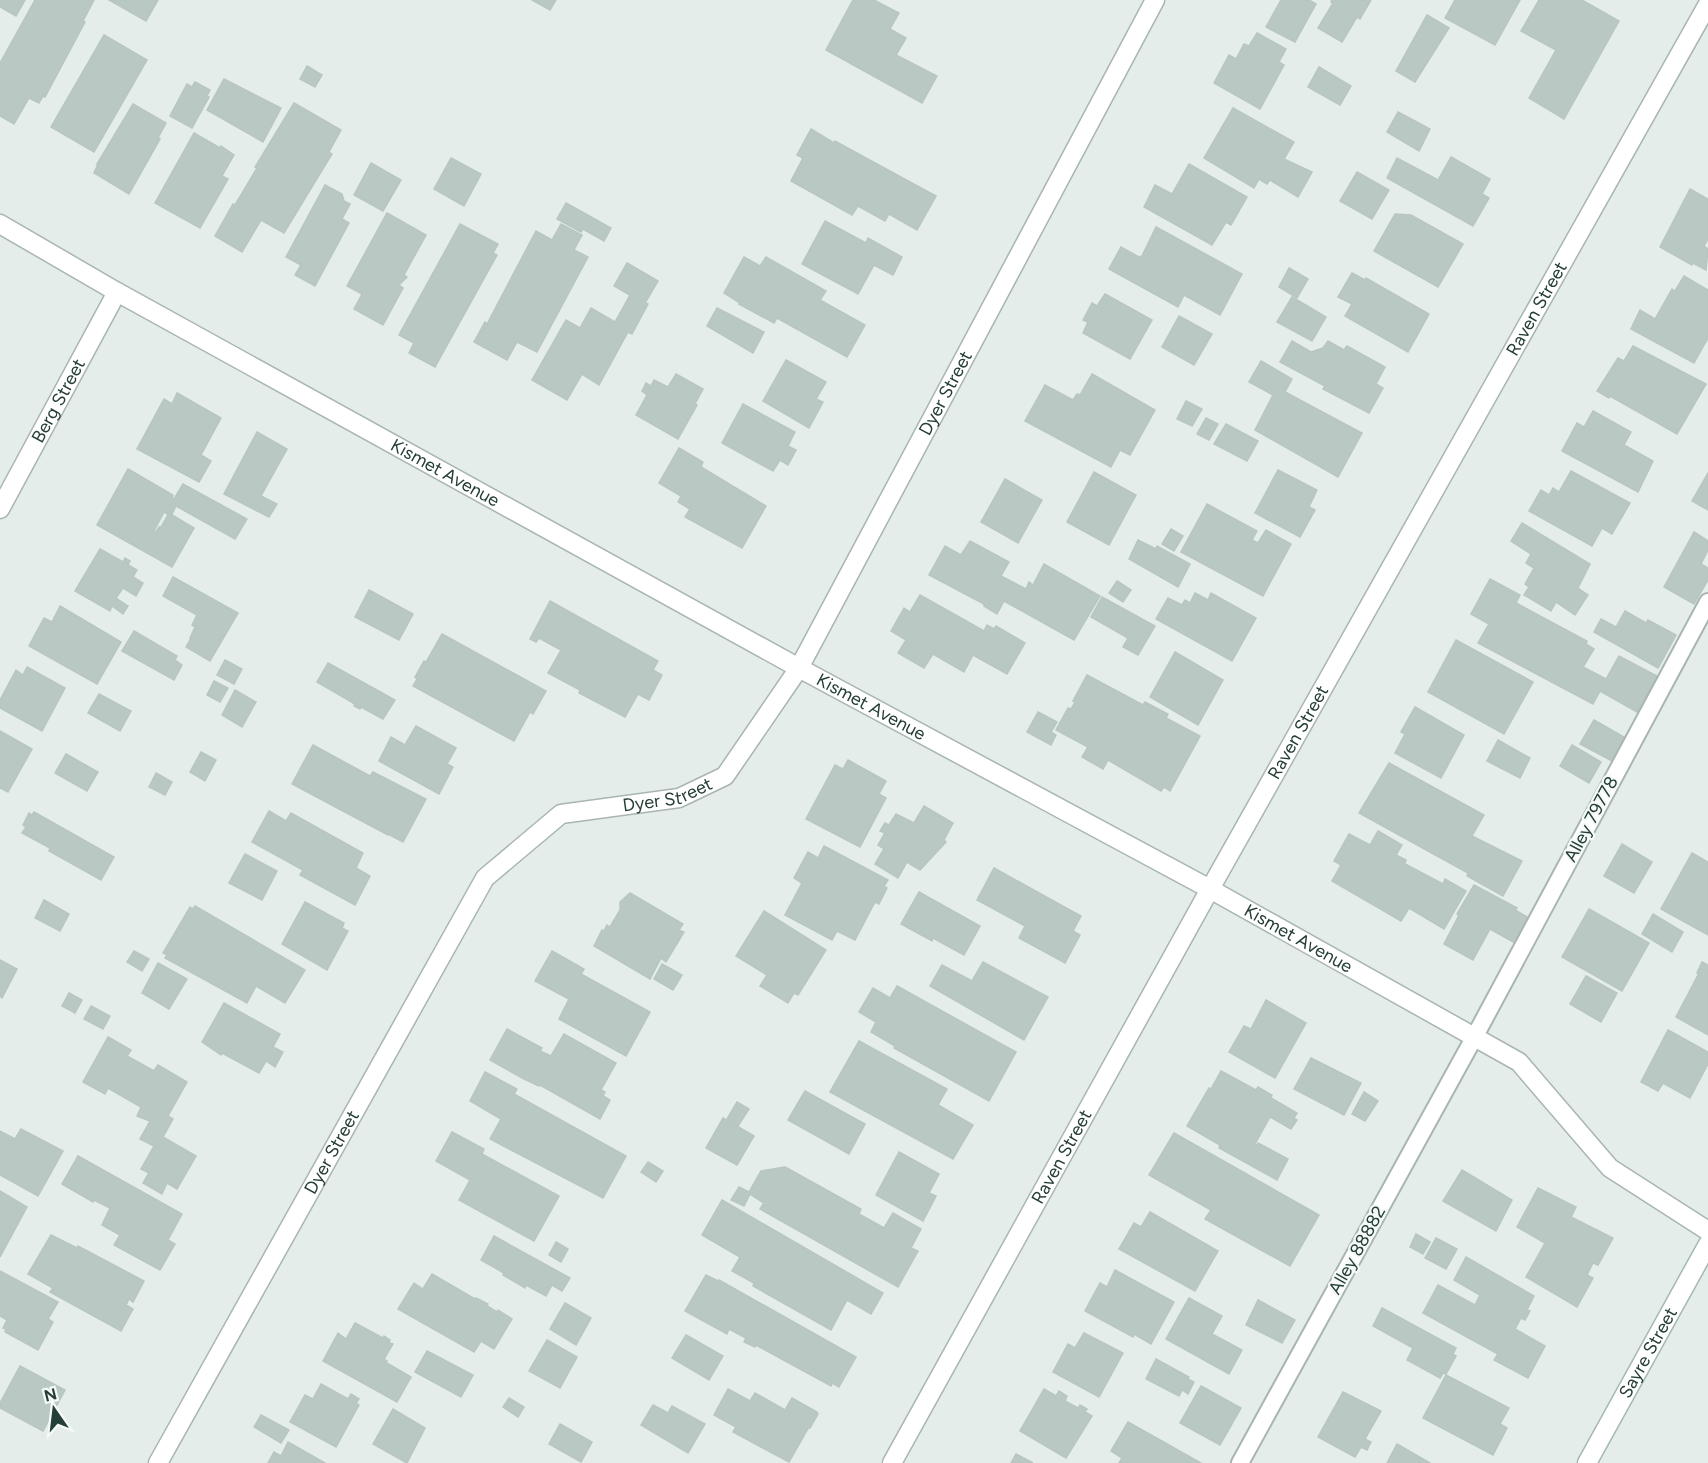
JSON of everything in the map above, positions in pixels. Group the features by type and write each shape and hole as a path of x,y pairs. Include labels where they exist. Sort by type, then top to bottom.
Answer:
{"street":[{"name":"Dyer Street","path":"158,1463 485,878 561,814 679,798 725,776 799,668 1155,0"},
{"name":"Raven Street","path":"892,1463 1210,889 1708,4"},
{"name":"Kismet Avenue","path":"0,224 117,292 799,668 1210,889 1520,1062 1610,1168 1708,1230"},
{"name":"Berg Street","path":"0,509 117,292"},
{"name":"Sayre Street","path":"1587,1463 1708,1244"}],"lane":[{"name":"Alley 79778","path":"1474,1036 1708,602"},
{"name":"Alley 88882","path":"1240,1463 1474,1036"}],"building":[{"path":"0,0 25,0 16,16 0,7"},
{"path":"35,0 94,0 83,21 85,22 45,97 43,96 39,103 29,98 14,124 0,116 0,63"},
{"path":"109,0 158,0 146,21"},
{"path":"532,0 556,0 550,10"},
{"path":"853,0 874,0 899,13 890,29 906,38 896,55 937,76 922,103 826,50"},
{"path":"1281,0 1309,0 1316,4 1295,42 1266,27"},
{"path":"1332,0 1371,0 1360,19 1357,17 1342,42 1318,28 1333,3"},
{"path":"1455,0 1520,0 1495,45 1445,18"},
{"path":"1539,0 1582,0 1619,21 1564,119 1529,98 1556,50 1521,31"},
{"path":"1427,15 1449,28 1415,82 1396,71"},
{"path":"1257,33 1286,49 1279,62 1284,65 1260,109 1214,83 1229,55 1236,59 1244,44 1249,46"},
{"path":"104,35 147,60 94,152 51,127"},
{"path":"307,66 322,75 315,87 300,79"},
{"path":"1319,67 1351,86 1340,105 1308,87"},
{"path":"224,79 281,108 263,142 207,110"},
{"path":"195,82 210,90 207,96 209,97 192,128 170,116 187,84 192,87"},
{"path":"294,103 341,130 329,152 332,154 284,233 261,220 242,252 215,236"},
{"path":"133,104 166,123 158,138 160,139 129,194 94,173 97,164"},
{"path":"1233,108 1294,142 1284,159 1312,172 1298,197 1270,180 1267,184 1259,179 1254,188 1204,158"},
{"path":"1398,112 1430,129 1419,151 1387,132"},
{"path":"811,129 936,196 917,230 889,214 885,221 858,206 852,215 791,181 803,158 797,155"},
{"path":"194,133 234,155 222,176 228,179 200,228 155,203"},
{"path":"1451,157 1490,179 1482,194 1489,198 1473,226 1387,178 1397,158 1438,180"},
{"path":"451,158 481,174 464,206 434,189"},
{"path":"371,163 401,180 383,211 354,195"},
{"path":"1189,164 1247,197 1231,225 1226,222 1212,245 1144,207 1155,185 1172,194"},
{"path":"1357,172 1389,190 1372,219 1340,201"},
{"path":"325,185 342,194 344,201 350,204 342,219 349,223 315,286 295,275 301,265 286,257"},
{"path":"1690,189 1708,199 1708,239 1704,246 1708,249 1706,270 1660,247"},
{"path":"566,203 611,228 604,241 583,229 581,232 557,219"},
{"path":"387,213 426,235 404,275 407,277 399,285 403,288 383,325 354,309 362,294 347,286"},
{"path":"1395,214 1411,215 1463,244 1438,287 1374,251"},
{"path":"825,221 866,243 868,238 902,257 893,275 874,265 858,294 802,264"},
{"path":"460,224 498,244 493,253 497,255 435,367 409,353 414,343 399,335"},
{"path":"561,224 582,235 574,250 588,257 537,352 517,342 507,360 474,342 485,322 487,324 536,231 552,240"},
{"path":"1156,227 1242,274 1220,315 1184,295 1178,307 1109,269 1121,247 1139,257 1142,256"},
{"path":"744,257 760,266 766,257 826,291 820,300 865,325 847,357 777,318 774,323 724,293"},
{"path":"627,263 658,281 645,303 648,304 632,334 628,332 599,385 582,374 567,400 532,380 566,320 580,328 591,308 615,322 630,295 614,286"},
{"path":"1289,268 1308,279 1297,298 1279,287"},
{"path":"1352,273 1365,280 1366,278 1429,314 1408,352 1345,316 1352,304 1338,297"},
{"path":"1684,276 1708,290 1708,338 1694,363 1631,329 1640,310 1655,319 1672,289 1675,291"},
{"path":"1105,294 1152,320 1130,359 1083,333 1088,322 1083,320 1092,303 1097,306"},
{"path":"1292,297 1326,317 1312,341 1277,322"},
{"path":"717,308 764,332 753,353 707,326"},
{"path":"1179,316 1212,334 1194,365 1162,347"},
{"path":"1292,341 1311,352 1323,348 1328,341 1344,350 1347,346 1385,367 1376,384 1383,388 1369,413 1323,389 1325,386 1280,362"},
{"path":"1633,346 1706,384 1677,434 1597,391 1618,358 1624,361"},
{"path":"786,360 826,382 816,399 823,402 809,428 763,401"},
{"path":"1261,361 1292,379 1285,392 1362,433 1338,477 1255,430 1273,395 1249,382"},
{"path":"676,374 703,389 678,439 636,415 647,395 642,391 646,383 651,386 654,380 668,387"},
{"path":"1092,374 1155,410 1130,455 1120,450 1111,467 1025,421 1045,385 1073,400 1077,394 1080,395"},
{"path":"177,393 221,418 201,455 211,461 199,482 137,449 164,399 172,404"},
{"path":"1186,401 1202,409 1192,426 1177,419"},
{"path":"743,404 795,432 788,446 796,450 788,465 780,460 773,471 722,443"},
{"path":"1593,411 1631,432 1624,445 1653,461 1638,492 1562,451 1577,423 1584,427"},
{"path":"1206,418 1218,424 1209,440 1197,434"},
{"path":"1226,424 1258,441 1247,461 1214,444"},
{"path":"257,432 287,449 261,496 277,504 269,517 224,494"},
{"path":"679,448 703,462 701,467 766,506 742,548 685,517 690,509 678,502 681,496 659,483"},
{"path":"128,469 173,495 174,499 183,484 247,519 235,539 176,506 172,514 168,511 167,514 164,512 154,531 156,532 161,527 169,513 194,528 172,567 97,525"},
{"path":"1278,470 1317,490 1309,507 1315,510 1300,537 1255,513"},
{"path":"1571,471 1630,503 1612,534 1602,528 1592,546 1529,511 1541,490 1549,495 1553,488 1559,492"},
{"path":"1094,472 1136,495 1109,545 1067,522"},
{"path":"1708,473 1708,510 1692,501"},
{"path":"1005,479 1042,500 1018,543 981,522"},
{"path":"1207,504 1257,531 1252,540 1258,543 1266,530 1291,544 1263,596 1181,552"},
{"path":"1522,523 1590,564 1578,588 1588,595 1575,615 1556,602 1551,611 1524,595 1529,587 1525,584 1534,568 1526,563 1531,554 1511,541"},
{"path":"1171,529 1183,536 1174,551 1162,544"},
{"path":"1694,532 1708,541 1708,550 1701,564 1708,568 1708,580 1694,604 1664,587"},
{"path":"1138,540 1156,549 1157,546 1190,564 1178,587 1129,559"},
{"path":"970,541 1009,562 1001,576 1026,589 1029,582 1033,585 1044,564 1100,596 1074,640 1004,601 997,614 984,604 929,575 945,546 961,555"},
{"path":"100,549 123,562 125,558 130,561 128,565 137,570 133,577 143,583 136,596 123,588 116,598 128,606 123,614 112,606 110,611 75,591"},
{"path":"173,577 238,613 210,661 186,647 195,627 192,625 197,615 163,596"},
{"path":"1490,579 1520,595 1516,603 1587,641 1586,644 1594,649 1583,667 1606,679 1619,656 1657,676 1637,712 1600,691 1593,704 1478,643 1489,624 1471,614"},
{"path":"1117,581 1131,590 1123,602 1109,593"},
{"path":"369,590 413,614 399,640 355,617"},
{"path":"1195,593 1208,600 1211,593 1256,618 1232,661 1156,619 1168,598 1182,605 1185,600 1190,603"},
{"path":"920,595 984,631 987,625 994,629 996,626 1025,643 1007,674 973,655 964,672 933,654 924,668 898,653 906,640 891,631 904,608 910,612"},
{"path":"1102,597 1155,626 1138,655 1123,647 1128,638 1091,617"},
{"path":"550,601 658,661 653,670 662,675 649,700 638,694 625,717 579,693 580,690 548,673 561,650 539,638 536,642 530,639"},
{"path":"60,606 121,642 97,684 29,646 44,618 52,622"},
{"path":"1625,611 1646,623 1648,620 1676,635 1658,668 1594,632 1601,619 1616,627"},
{"path":"134,631 177,656 175,660 182,665 174,680 122,651"},
{"path":"442,634 546,691 533,714 530,712 514,741 413,686 417,679 415,677"},
{"path":"1456,640 1533,682 1504,734 1428,692"},
{"path":"1175,652 1223,680 1198,725 1150,697"},
{"path":"225,660 242,669 234,684 217,675"},
{"path":"328,663 395,700 383,719 361,707 360,709 354,706 355,704 317,682"},
{"path":"27,667 65,688 42,731 0,708 0,700 16,670 23,675"},
{"path":"1087,675 1143,705 1145,702 1168,714 1166,718 1200,736 1170,791 1164,787 1161,791 1108,760 1103,769 1082,757 1088,747 1056,730 1068,708 1071,709 1075,702 1073,701"},
{"path":"214,681 228,688 220,702 207,695"},
{"path":"235,690 256,702 242,727 222,715"},
{"path":"99,694 131,711 120,731 88,713"},
{"path":"1415,707 1464,735 1441,778 1395,753 1405,734 1401,732"},
{"path":"1038,712 1057,722 1051,732 1056,735 1051,745 1027,732"},
{"path":"1594,720 1624,737 1612,761 1580,744"},
{"path":"416,726 456,748 447,764 453,767 439,794 379,761 391,737 405,745"},
{"path":"0,731 32,749 8,792 0,788"},
{"path":"1498,740 1530,758 1520,778 1487,761"},
{"path":"313,745 370,776 373,772 426,799 403,842 292,784"},
{"path":"1572,745 1601,762 1589,783 1560,766"},
{"path":"201,752 216,760 205,781 190,772"},
{"path":"66,754 98,772 87,791 55,773"},
{"path":"848,760 886,781 879,794 886,798 860,847 806,819 835,765 843,769"},
{"path":"1389,763 1484,815 1472,836 1522,861 1503,896 1467,876 1468,873 1359,813"},
{"path":"156,773 172,782 165,795 149,787"},
{"path":"924,806 953,823 944,840 946,842 920,870 907,862 898,878 875,864 884,849 878,845 885,833 880,831 885,823 889,825 896,814 914,823"},
{"path":"269,811 286,821 291,813 363,853 356,868 370,876 355,905 300,875 303,870 252,842"},
{"path":"34,812 114,857 101,880 22,833 29,813 32,815"},
{"path":"1378,831 1402,845 1396,855 1406,860 1405,864 1443,884 1445,879 1466,891 1444,929 1409,908 1401,921 1332,881 1341,865 1334,861 1349,834 1370,845"},
{"path":"1622,844 1652,862 1634,893 1604,876"},
{"path":"824,846 888,880 884,886 887,888 879,904 875,902 855,940 837,931 832,940 785,915 802,883 794,878 808,852 818,858"},
{"path":"1692,853 1708,862 1708,935 1661,909"},
{"path":"245,854 277,871 262,900 229,883"},
{"path":"994,868 1081,916 1073,931 1080,935 1065,963 1019,938 1025,926 977,900"},
{"path":"1474,885 1517,908 1515,910 1529,918 1515,943 1490,929 1473,960 1444,944 1459,915 1457,914"},
{"path":"919,892 980,926 964,955 901,924"},
{"path":"630,893 683,924 679,930 684,932 666,962 661,958 650,979 594,946 602,930 604,931 607,925 610,927 620,910 620,902"},
{"path":"44,900 69,914 60,931 35,918"},
{"path":"305,902 344,923 342,928 348,931 327,970 282,944"},
{"path":"195,906 305,970 285,1003 256,986 247,1003 165,958 167,955 163,953 190,907 193,909"},
{"path":"1589,909 1649,943 1622,991 1562,957"},
{"path":"764,911 826,950 798,995 794,993 788,1003 760,986 767,975 736,956"},
{"path":"1653,914 1683,932 1672,952 1642,934"},
{"path":"134,951 149,959 142,971 127,962"},
{"path":"552,951 584,969 581,974 650,1012 626,1056 559,1019 569,999 535,981"},
{"path":"0,960 17,969 2,998 0,996"},
{"path":"983,962 1048,997 1024,1040 930,986 942,965 972,981"},
{"path":"1702,962 1708,965 1708,1035 1676,1017 1699,973 1697,973"},
{"path":"158,963 187,979 169,1009 142,993"},
{"path":"662,964 682,975 673,990 654,979"},
{"path":"1586,976 1617,993 1601,1022 1570,1004"},
{"path":"897,986 1016,1052 989,1101 894,1048 895,1046 871,1032 876,1022 859,1012 873,988 890,998"},
{"path":"69,993 82,1000 75,1013 62,1006"},
{"path":"1266,1000 1306,1023 1275,1078 1229,1052 1244,1026 1251,1029"},
{"path":"224,1003 280,1034 273,1047 283,1052 275,1067 266,1061 259,1073 222,1053 221,1055 202,1042"},
{"path":"91,1006 110,1016 103,1029 84,1019"},
{"path":"507,1029 542,1048 540,1051 551,1056 564,1034 616,1063 601,1090 605,1092 603,1096 610,1100 600,1119 490,1060"},
{"path":"1668,1030 1708,1052 1708,1064 1690,1098 1663,1083 1658,1091 1641,1082"},
{"path":"108,1037 131,1050 127,1056 154,1071 158,1065 187,1082 168,1116 173,1119 163,1137 196,1156 177,1189 167,1183 162,1194 143,1183 149,1173 141,1169 154,1146 140,1139 150,1121 137,1116 141,1107 108,1088 105,1094 83,1082"},
{"path":"859,1041 947,1089 938,1105 973,1125 953,1159 830,1092"},
{"path":"1311,1058 1361,1083 1344,1115 1294,1089"},
{"path":"1221,1071 1256,1090 1258,1087 1272,1095 1271,1098 1297,1113 1294,1118 1297,1120 1291,1129 1270,1117 1255,1144 1258,1143 1288,1159 1277,1180 1219,1148 1220,1145 1187,1126"},
{"path":"485,1072 517,1089 514,1094 626,1156 603,1198 490,1139 501,1119 470,1101"},
{"path":"805,1091 865,1124 849,1154 788,1120"},
{"path":"1364,1092 1378,1101 1365,1121 1352,1114"},
{"path":"737,1102 749,1109 738,1126 727,1119"},
{"path":"723,1118 754,1136 737,1165 706,1148"},
{"path":"21,1129 63,1151 38,1196 0,1175 0,1131 15,1139"},
{"path":"452,1132 484,1149 482,1154 559,1196 534,1241 459,1200 470,1180 436,1161"},
{"path":"1174,1133 1319,1215 1290,1266 1205,1219 1211,1210 1149,1175"},
{"path":"899,1152 939,1174 929,1193 936,1196 923,1221 876,1195"},
{"path":"78,1156 182,1214 168,1240 175,1244 160,1270 114,1245 120,1235 102,1225 110,1208 94,1200 93,1202 62,1184"},
{"path":"648,1162 663,1171 656,1182 641,1172"},
{"path":"785,1167 861,1209 859,1214 884,1228 893,1213 921,1229 911,1248 918,1251 898,1287 760,1209 764,1203 750,1194 744,1206 731,1200 739,1187 749,1192 761,1171"},
{"path":"1462,1170 1512,1200 1496,1231 1443,1201"},
{"path":"1538,1188 1576,1207 1571,1217 1613,1238 1598,1265 1593,1263 1587,1275 1593,1278 1577,1307 1526,1277 1545,1243 1517,1227"},
{"path":"0,1191 27,1207 0,1257"},
{"path":"722,1200 883,1293 871,1314 847,1300 831,1330 753,1286 754,1283 732,1271 740,1257 702,1235"},
{"path":"1150,1212 1218,1251 1195,1291 1119,1249 1134,1223 1141,1227"},
{"path":"1416,1234 1430,1242 1423,1254 1410,1247"},
{"path":"51,1235 77,1248 78,1246 144,1281 133,1302 129,1299 126,1305 133,1309 121,1331 50,1292 53,1288 28,1274"},
{"path":"494,1236 570,1278 562,1291 552,1285 546,1296 526,1285 525,1288 481,1260"},
{"path":"1436,1238 1457,1249 1446,1269 1425,1258"},
{"path":"556,1242 568,1249 561,1262 549,1255"},
{"path":"1466,1257 1534,1296 1525,1320 1521,1318 1515,1329 1545,1346 1528,1378 1494,1360 1498,1354 1423,1313 1438,1285 1475,1305 1480,1295 1454,1280"},
{"path":"1115,1270 1174,1302 1151,1344 1085,1311 1100,1283 1107,1287"},
{"path":"0,1271 58,1302 48,1319 53,1322 38,1350 5,1332 6,1329 3,1328 7,1320 0,1316"},
{"path":"432,1274 512,1319 494,1349 481,1341 474,1352 398,1309 414,1283 423,1289"},
{"path":"706,1275 719,1280 856,1357 839,1387 832,1383 831,1386 756,1345 755,1347 744,1342 746,1338 729,1329 727,1334 685,1311"},
{"path":"1189,1298 1222,1316 1212,1334 1242,1350 1229,1374 1166,1339"},
{"path":"1258,1300 1295,1320 1282,1343 1246,1325"},
{"path":"565,1303 591,1318 576,1345 550,1329"},
{"path":"1382,1308 1456,1348 1453,1354 1456,1356 1446,1374 1443,1373 1440,1378 1407,1360 1413,1348 1373,1326"},
{"path":"355,1323 390,1340 389,1343 393,1344 384,1359 387,1361 385,1362 411,1377 397,1402 323,1361 338,1333 346,1339"},
{"path":"1084,1333 1123,1353 1099,1397 1053,1372 1068,1344 1075,1348"},
{"path":"686,1335 723,1356 709,1380 672,1358"},
{"path":"547,1340 577,1357 560,1388 529,1371"},
{"path":"427,1351 473,1375 461,1397 415,1372"},
{"path":"1156,1359 1194,1382 1188,1394 1182,1390 1179,1396 1146,1379"},
{"path":"20,1366 65,1390 43,1431 0,1408 0,1403"},
{"path":"1446,1375 1509,1408 1500,1424 1507,1428 1493,1455 1423,1418"},
{"path":"321,1384 348,1399 351,1394 359,1399 356,1403 359,1405 336,1447 290,1422 305,1395 313,1399"},
{"path":"1201,1386 1241,1408 1220,1445 1180,1423"},
{"path":"728,1389 750,1401 755,1393 785,1410 792,1398 817,1412 818,1414 789,1462 733,1432 736,1427 714,1415"},
{"path":"1044,1389 1056,1396 1059,1391 1067,1396 1065,1401 1078,1408 1080,1405 1092,1416 1066,1458 1020,1431"},
{"path":"1343,1392 1381,1411 1365,1439 1371,1442 1367,1450 1361,1447 1355,1457 1318,1437"},
{"path":"509,1398 524,1407 518,1417 503,1407"},
{"path":"653,1405 668,1413 672,1406 705,1424 688,1453 641,1425"},
{"path":"393,1409 425,1428 407,1463 373,1444"},
{"path":"261,1415 289,1430 281,1443 254,1427"},
{"path":"1128,1422 1201,1463 1119,1463 1122,1458 1111,1451"},
{"path":"560,1424 592,1442 581,1462 549,1444"},
{"path":"288,1442 325,1463 268,1463 274,1452 281,1456"},
{"path":"1397,1444 1430,1463 1387,1463"},
{"path":"1016,1454 1033,1463 1011,1463"}]}
